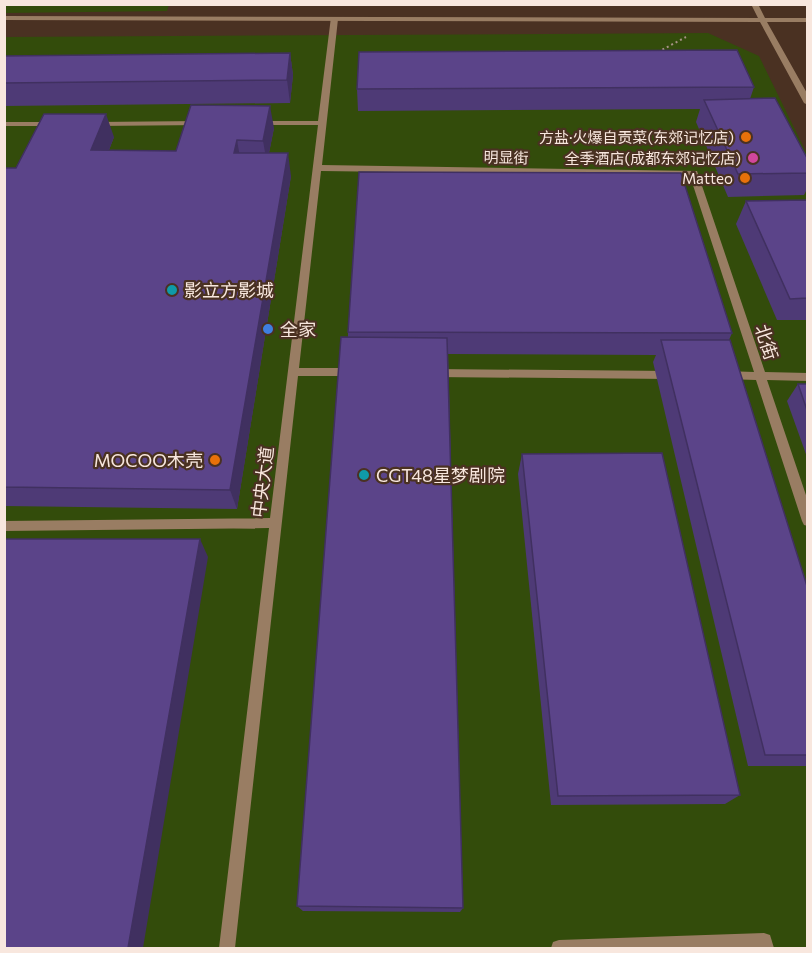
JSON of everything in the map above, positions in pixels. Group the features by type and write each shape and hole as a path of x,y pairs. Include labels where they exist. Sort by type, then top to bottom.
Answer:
{"street":[{"path":"754,4 807,103"},
{"path":"4,18 807,20"},
{"name":"中央大道","path":"227,948 334,19"},
{"path":"87,124 216,123"},
{"path":"252,123 322,123"},
{"path":"4,124 63,124"},
{"name":"明显街","path":"317,168 694,173"},
{"name":"北街","path":"694,173 807,521"},
{"path":"293,372 365,373"},
{"path":"425,373 688,375"},
{"path":"712,375 807,377"},
{"path":"4,525 276,523"},
{"path":"559,948 764,941 766,948"}],"path":[{"path":"650,57 694,33"}],"green space":[{"path":"4,5 169,5 167,11 5,13"},
{"path":"708,33 759,56 807,154 807,948 5,948 4,37"}],"building":[{"path":"737,50 754,87 357,89 359,52"},
{"path":"290,53 287,80 4,83 4,56"},
{"path":"775,98 807,158 807,173 738,174 704,100"},
{"path":"191,105 270,106 263,141 237,140 234,153 288,153 230,490 4,487 4,168 16,168 44,114 106,114 91,150 176,151"},
{"path":"359,172 681,173 732,333 348,332"},
{"path":"807,200 807,298 790,299 746,201"},
{"path":"341,337 447,338 463,908 297,906"},
{"path":"661,340 730,340 807,586 807,755 765,755"},
{"path":"798,384 807,384 807,410"},
{"path":"662,453 740,795 558,796 522,454"},
{"path":"4,539 200,539 128,948 4,948"}],"place":[{"name":"方盐·火爆自贡菜(东郊记忆店)","path":"746,137"},
{"name":"全季酒店(成都东郊记忆店)","path":"753,158"},
{"name":"Matteo","path":"745,178"},
{"name":"影立方影城","path":"172,290"},
{"name":"全家","path":"268,329"},
{"name":"MOCOO木壳","path":"215,460"},
{"name":"CGT48星梦剧院","path":"364,475"}]}
